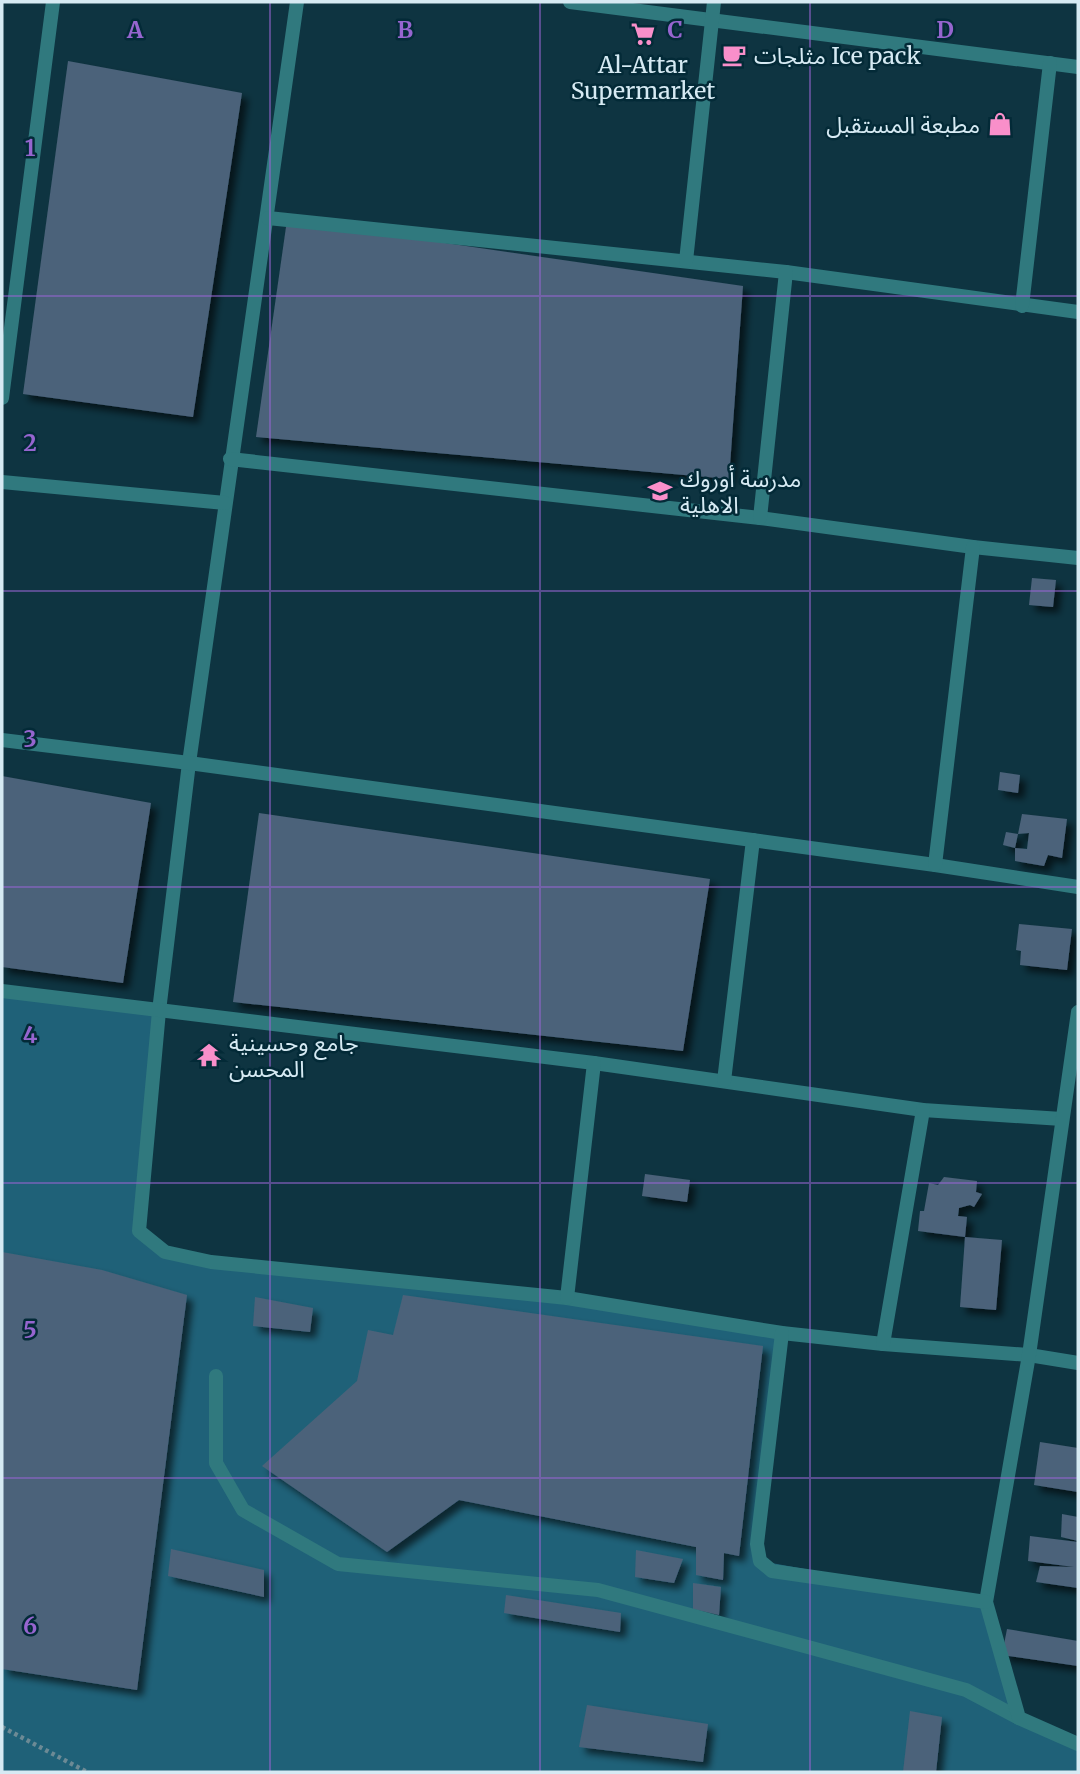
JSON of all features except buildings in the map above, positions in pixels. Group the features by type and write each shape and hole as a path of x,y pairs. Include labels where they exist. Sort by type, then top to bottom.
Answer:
{"street":[{"path":"2,398 53,2"},
{"path":"297,2 268,218 230,458 189,763 159,1012 139,1231 165,1252 211,1262 567,1298 782,1333 1029,1355 1078,1363"},
{"path":"570,2 1078,67"},
{"path":"686,261 714,2"},
{"path":"1022,306 1050,63"},
{"path":"268,218 786,272 1078,312"},
{"path":"760,518 786,272"},
{"path":"230,458 760,518 973,547 1078,558"},
{"path":"2,482 225,503"},
{"path":"935,864 973,547"},
{"path":"2,740 935,864 1078,887"},
{"path":"724,1081 753,840"},
{"path":"2,991 594,1063 923,1110 1062,1119"},
{"path":"1019,1718 986,1602 1029,1355 1078,1012"},
{"path":"567,1298 594,1063"},
{"path":"883,1344 923,1110"},
{"path":"782,1333 757,1544 760,1561 772,1571 986,1602"},
{"path":"216,1376 216,1464 243,1510 338,1564 598,1590 965,1690 1078,1744"}],"path":[{"path":"2,1727 87,1772"}],"shaded area":[{"path":"2,991 159,1011 139,1231 165,1252 567,1298 782,1333 760,1561 986,1602 1019,1718 1078,1744 1078,1772 2,1772"}],"place":[{"name":"Al-Attar Supermarket","path":"643,34"},
{"name":"مثلجات Ice pack","path":"734,55"},
{"name":"مطبعة المستقبل","path":"1000,124"},
{"name":"مدرسة أوروك الاهلية","path":"660,491"},
{"name":"جامع وحسينية المحسن","path":"209,1055"}]}
